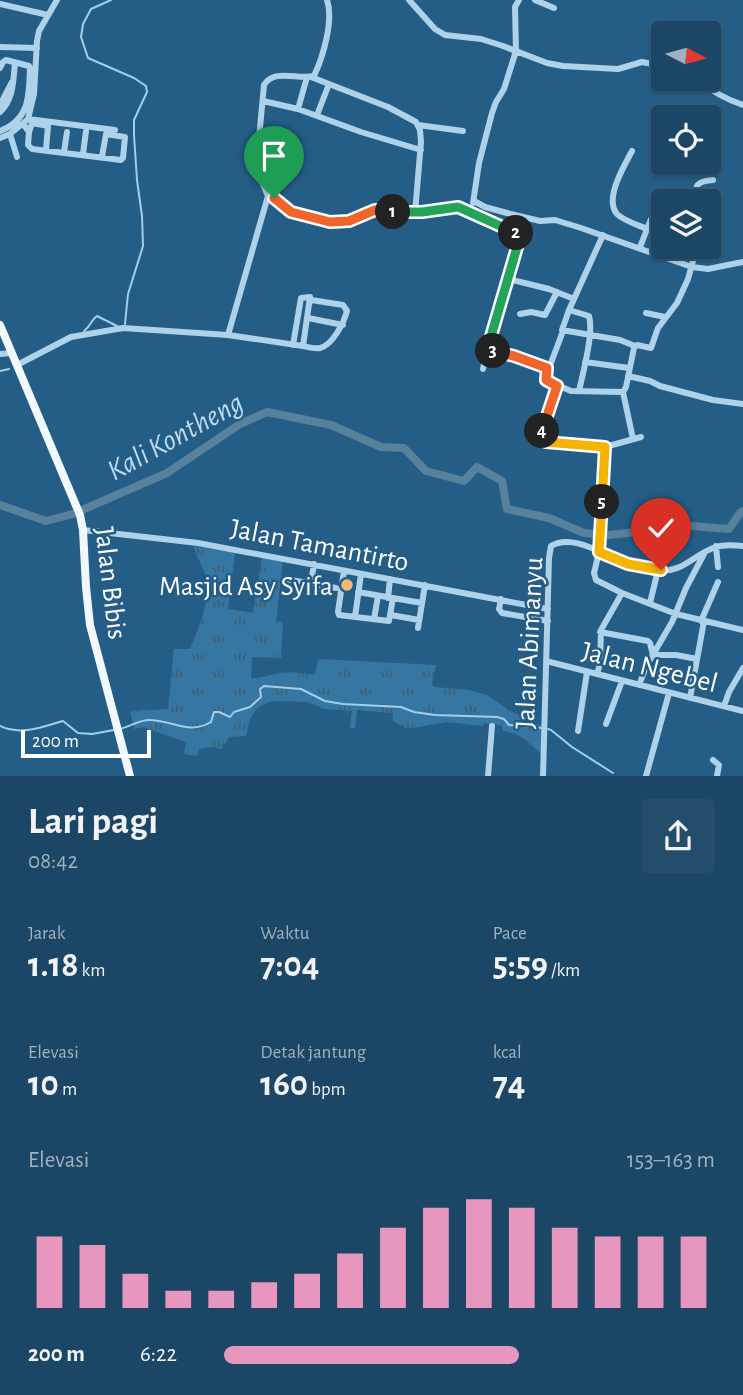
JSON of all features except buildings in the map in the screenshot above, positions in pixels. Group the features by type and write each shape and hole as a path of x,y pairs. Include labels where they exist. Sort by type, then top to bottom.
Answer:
{"main road":[{"name":"Jalan Bibis","path":"0,325 78,510 83,530 88,615 130,775"}],"street":[{"path":"0,138 25,122 34,94 39,31 57,0"},
{"path":"298,109 309,77 316,74 325,44 329,20 327,0"},
{"path":"409,0 435,29 446,35 481,40 547,63 618,69 642,62 651,64"},
{"path":"471,211 479,163 492,113 504,89 516,51 515,7 519,0"},
{"path":"535,0 554,8"},
{"path":"0,4 48,15"},
{"path":"0,47 37,48"},
{"path":"0,68 6,60 30,68 27,104 23,113 13,125 0,131"},
{"path":"0,112 10,98 15,63"},
{"path":"228,335 268,196 259,174 257,160 264,85 269,78 287,75 309,77 411,118 418,125 421,134 415,213"},
{"path":"0,105 13,80"},
{"path":"317,116 329,84"},
{"path":"713,91 743,105"},
{"path":"263,100 421,150"},
{"path":"25,122 117,131"},
{"path":"25,122 29,132"},
{"path":"46,150 48,126 32,123 29,132 29,146 32,149 83,154 102,157 123,159 125,136 106,134 102,157"},
{"path":"418,125 463,131"},
{"path":"83,154 86,131"},
{"path":"64,152 66,132"},
{"path":"10,134 17,157"},
{"path":"632,151 615,188 613,204 618,215 647,229"},
{"path":"696,189 698,183 713,180"},
{"path":"268,196 291,212 330,222 349,221 375,210 415,213 460,207 517,235 519,241 483,369"},
{"path":"474,201 507,214 540,221 559,221 692,267 708,268 743,262"},
{"path":"640,247 651,220"},
{"path":"603,235 569,310 551,365 547,368 546,380 568,390 623,391"},
{"path":"563,331 651,348 658,328 677,303 694,259"},
{"path":"508,279 574,299"},
{"path":"520,314 531,312 545,315 557,292"},
{"path":"17,365 71,337 123,328 228,335 293,345 319,348 324,347 343,324 347,311 345,306 302,297 293,345"},
{"path":"303,346 311,300"},
{"path":"569,310 590,317 590,335 579,391"},
{"path":"646,313 665,317"},
{"path":"308,318 343,324"},
{"path":"633,439 623,391 635,346"},
{"path":"487,350 547,368"},
{"path":"0,354 11,353"},
{"path":"584,362 629,368"},
{"path":"628,376 713,400 743,404"},
{"path":"557,386 541,433 542,440 605,447 641,436"},
{"path":"605,447 599,552 594,573 596,580 676,614 743,630"},
{"name":"Jalan Tamantirto","path":"83,530 198,543 548,609"},
{"name":"Jalan Abimanyu","path":"543,775 551,546 568,543 589,547 628,564 669,570 681,567 716,546 743,546"},
{"path":"716,546 718,567"},
{"path":"639,685 705,552"},
{"path":"311,583 314,564"},
{"path":"344,570 338,614 389,621 390,579"},
{"path":"650,603 658,570"},
{"path":"355,617 361,574"},
{"path":"285,579 336,588"},
{"path":"690,698 703,621 718,582"},
{"path":"391,615 418,624 425,585"},
{"path":"358,592 422,603"},
{"path":"597,674 600,632 622,593"},
{"path":"373,619 378,596"},
{"path":"501,599 499,609 502,612 548,621"},
{"path":"600,632 648,641 653,654"},
{"path":"653,654 697,659"},
{"name":"Jalan Ngebel","path":"546,661 743,711"},
{"path":"724,706 729,691 743,668"},
{"path":"578,731 587,672"},
{"path":"606,723 622,681"},
{"path":"646,775 669,693"},
{"path":"488,775 492,726"},
{"path":"713,760 719,765 717,775"}],"green space":[{"path":"193,546 235,553 228,609 253,613 262,556 283,560 276,621 283,622 281,658 252,657 251,678 289,672 315,675 318,659 436,665 432,684 435,687 469,690 487,695 512,712 542,726 541,753 520,736 503,731 502,726 446,722 407,729 393,721 393,713 357,710 355,728 350,728 352,711 324,709 308,702 271,701 253,714 246,736 229,737 222,749 199,749 197,756 184,754 186,742 143,727 134,729 130,711 168,709 174,649 190,649 201,620 208,584"}],"waterway":[{"path":"111,0 91,9 83,24 81,37 88,58 134,78 146,86 147,92 134,120 143,246 128,294 125,324"},
{"path":"84,331 97,316 117,326"},
{"path":"0,371 9,369"},
{"name":"Kali Kontheng","path":"0,505 46,521 73,514 167,473 240,424 267,412 331,425 381,447 404,448 426,471 464,481 477,467 502,481 507,509 549,518 584,533 609,535 678,525 729,529 743,511"},
{"path":"119,729 147,720 188,727 203,726 211,722 214,712 230,717 234,712 250,707 261,697 260,689 264,686 301,689 325,701 343,704 401,707 435,715 497,717 504,719 509,725 542,728"},
{"path":"0,726 24,730 63,721 78,733 92,734 114,730"},
{"path":"548,729 613,773"}],"place":[{"name":"Masjid Asy Syifa","path":"347,585"}],"route":[{"path":"274,198 291,212 334,222 349,221 375,210 415,213 458,207 516,233 518,244 487,350 547,368 546,380 557,386 541,433 542,440 605,447 599,552 628,564 661,570"}]}
